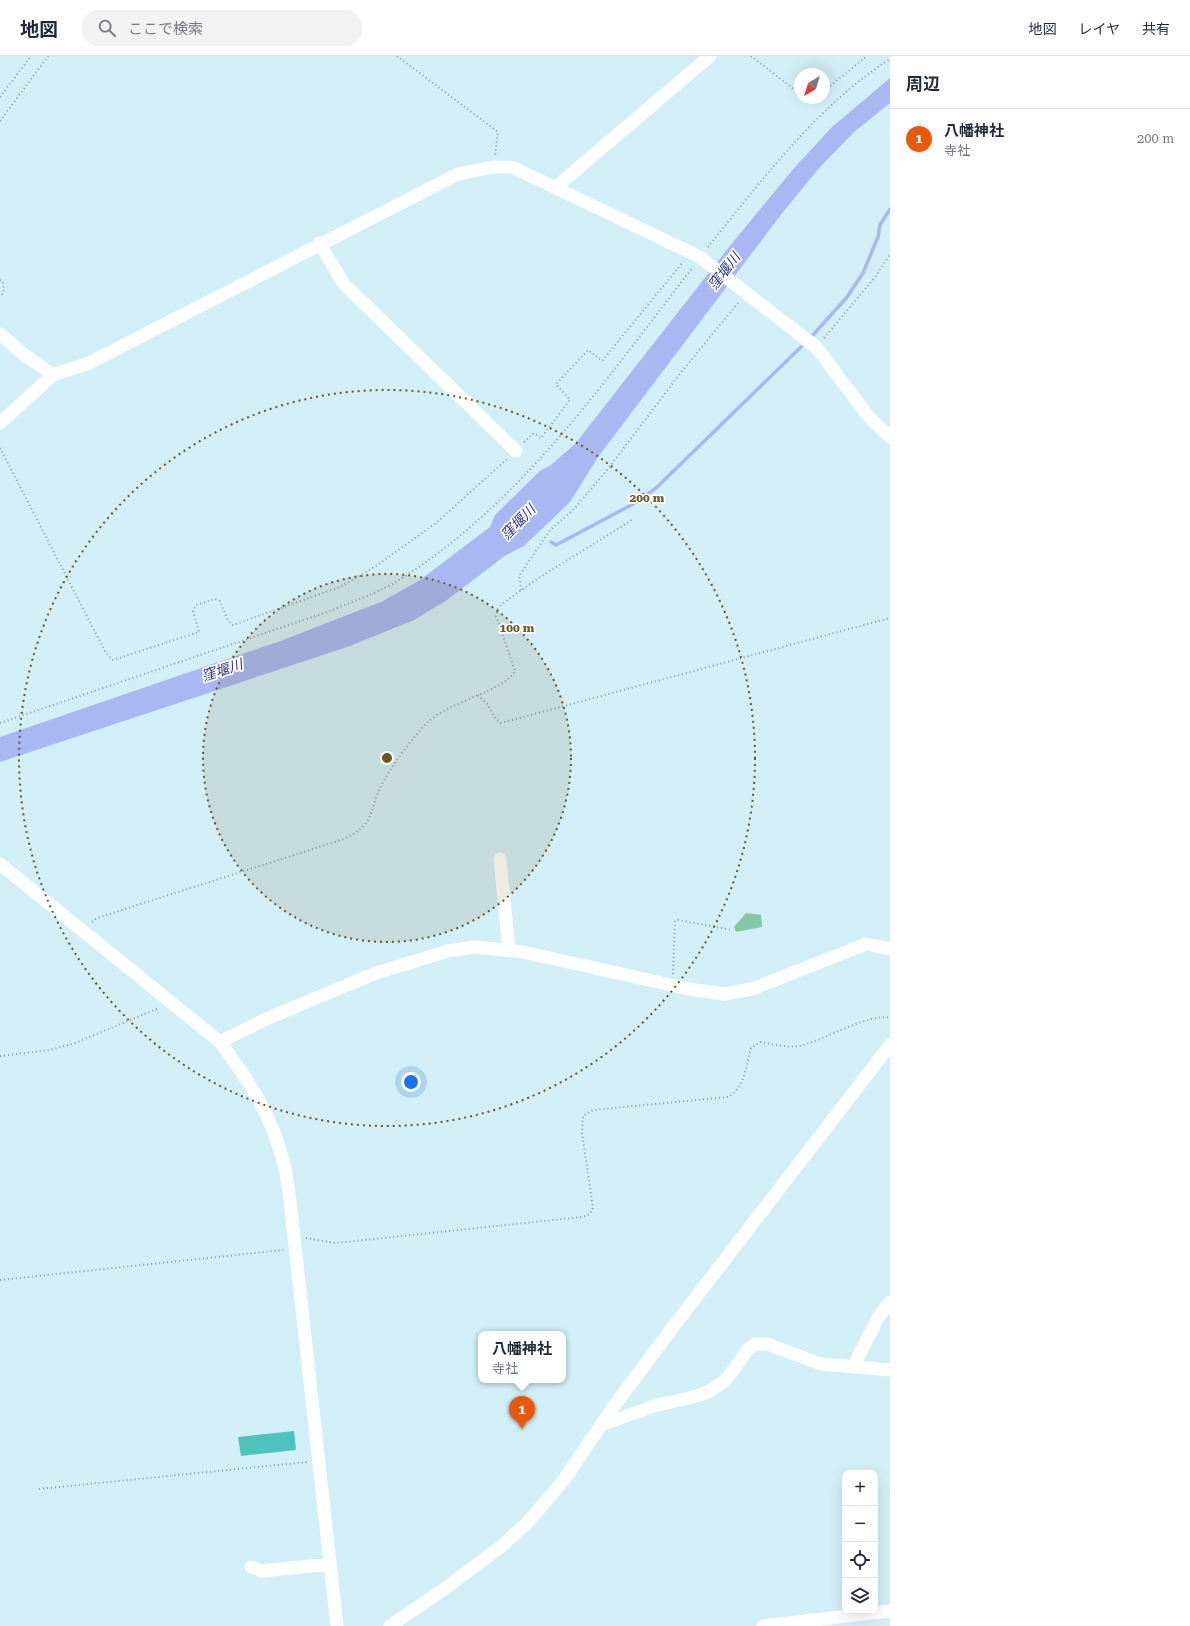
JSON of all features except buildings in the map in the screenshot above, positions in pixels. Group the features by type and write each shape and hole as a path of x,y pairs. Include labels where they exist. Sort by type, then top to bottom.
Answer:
{"street":[{"path":"556,187 710,56"},
{"path":"0,423 53,375 89,363 319,243 458,174 493,167 512,167 696,255 816,347 869,417 890,437"},
{"path":"319,243 344,284 516,451"},
{"path":"0,334 23,354 53,375"},
{"path":"500,859 509,950"},
{"path":"0,864 220,1042 242,1071 262,1102 274,1130 284,1162 337,1626"},
{"path":"220,1042 266,1019 376,973 448,952 475,947 523,952 672,985 724,994 752,989 866,944 890,949"},
{"path":"390,1626 478,1563 528,1522 563,1481 601,1425 678,1321 890,1045"},
{"path":"852,1367 878,1318 890,1302"},
{"path":"601,1425 657,1405 690,1398 708,1392 722,1383 748,1349 756,1344 767,1344 821,1364 890,1370"},
{"path":"251,1567 262,1570 330,1564"},
{"path":"763,1626 890,1611"}],"path":[{"path":"0,97 31,56"},
{"path":"0,121 48,56"},
{"path":"396,56 498,132 493,167"},
{"path":"752,56 794,89"},
{"path":"830,86 867,56"},
{"path":"0,448 106,653 113,660 199,632 193,611 196,605 215,599 220,601 228,621 233,625 340,587 376,566 436,523 484,482 534,433 541,438 570,400 556,384 588,350 602,361 800,137 847,92 890,59"},
{"path":"816,347 858,299 876,276 890,254"},
{"path":"0,723 330,611 380,590 422,565 480,518 548,452 603,383 696,255"},
{"path":"0,280 3,282 4,292 0,297"},
{"path":"521,590 519,576 535,554 541,541 550,530 574,509 608,469 743,292"},
{"path":"81,930 97,918 344,839 359,832 368,821 382,783 425,724 446,708 478,695 512,678 515,671 496,616 498,609 502,604 521,590 632,520"},
{"path":"478,695 487,704 496,719 501,723 890,618"},
{"path":"672,985 675,921 678,920 732,930"},
{"path":"0,1056 50,1050 75,1043 171,1002"},
{"path":"0,1280 293,1242 335,1243 582,1217 590,1214 593,1208 582,1133 583,1116 593,1110 728,1097 735,1093 740,1086 751,1048 760,1042 784,1047 798,1046 814,1042 875,1017 885,1016 890,1018"},
{"path":"39,1489 318,1461"}],"green space":[{"path":"746,913 761,915 762,927 736,932 734,927"}],"water":[{"name":"窪堰川","path":"890,78 890,103 854,132 820,167 783,212 598,457 570,502 524,546 506,555 447,600 414,620 350,646 0,762 0,737 283,640 381,602 420,580 490,527 495,515 540,471 551,465 575,444 729,247 795,167 832,127"}],"waterway":[{"path":"813,335 847,297 863,273 878,237 880,225 890,209"},
{"path":"551,542 556,545 633,504 655,489 801,347"}],"place":[{"name":"八幡神社","path":"522,1429"}]}
